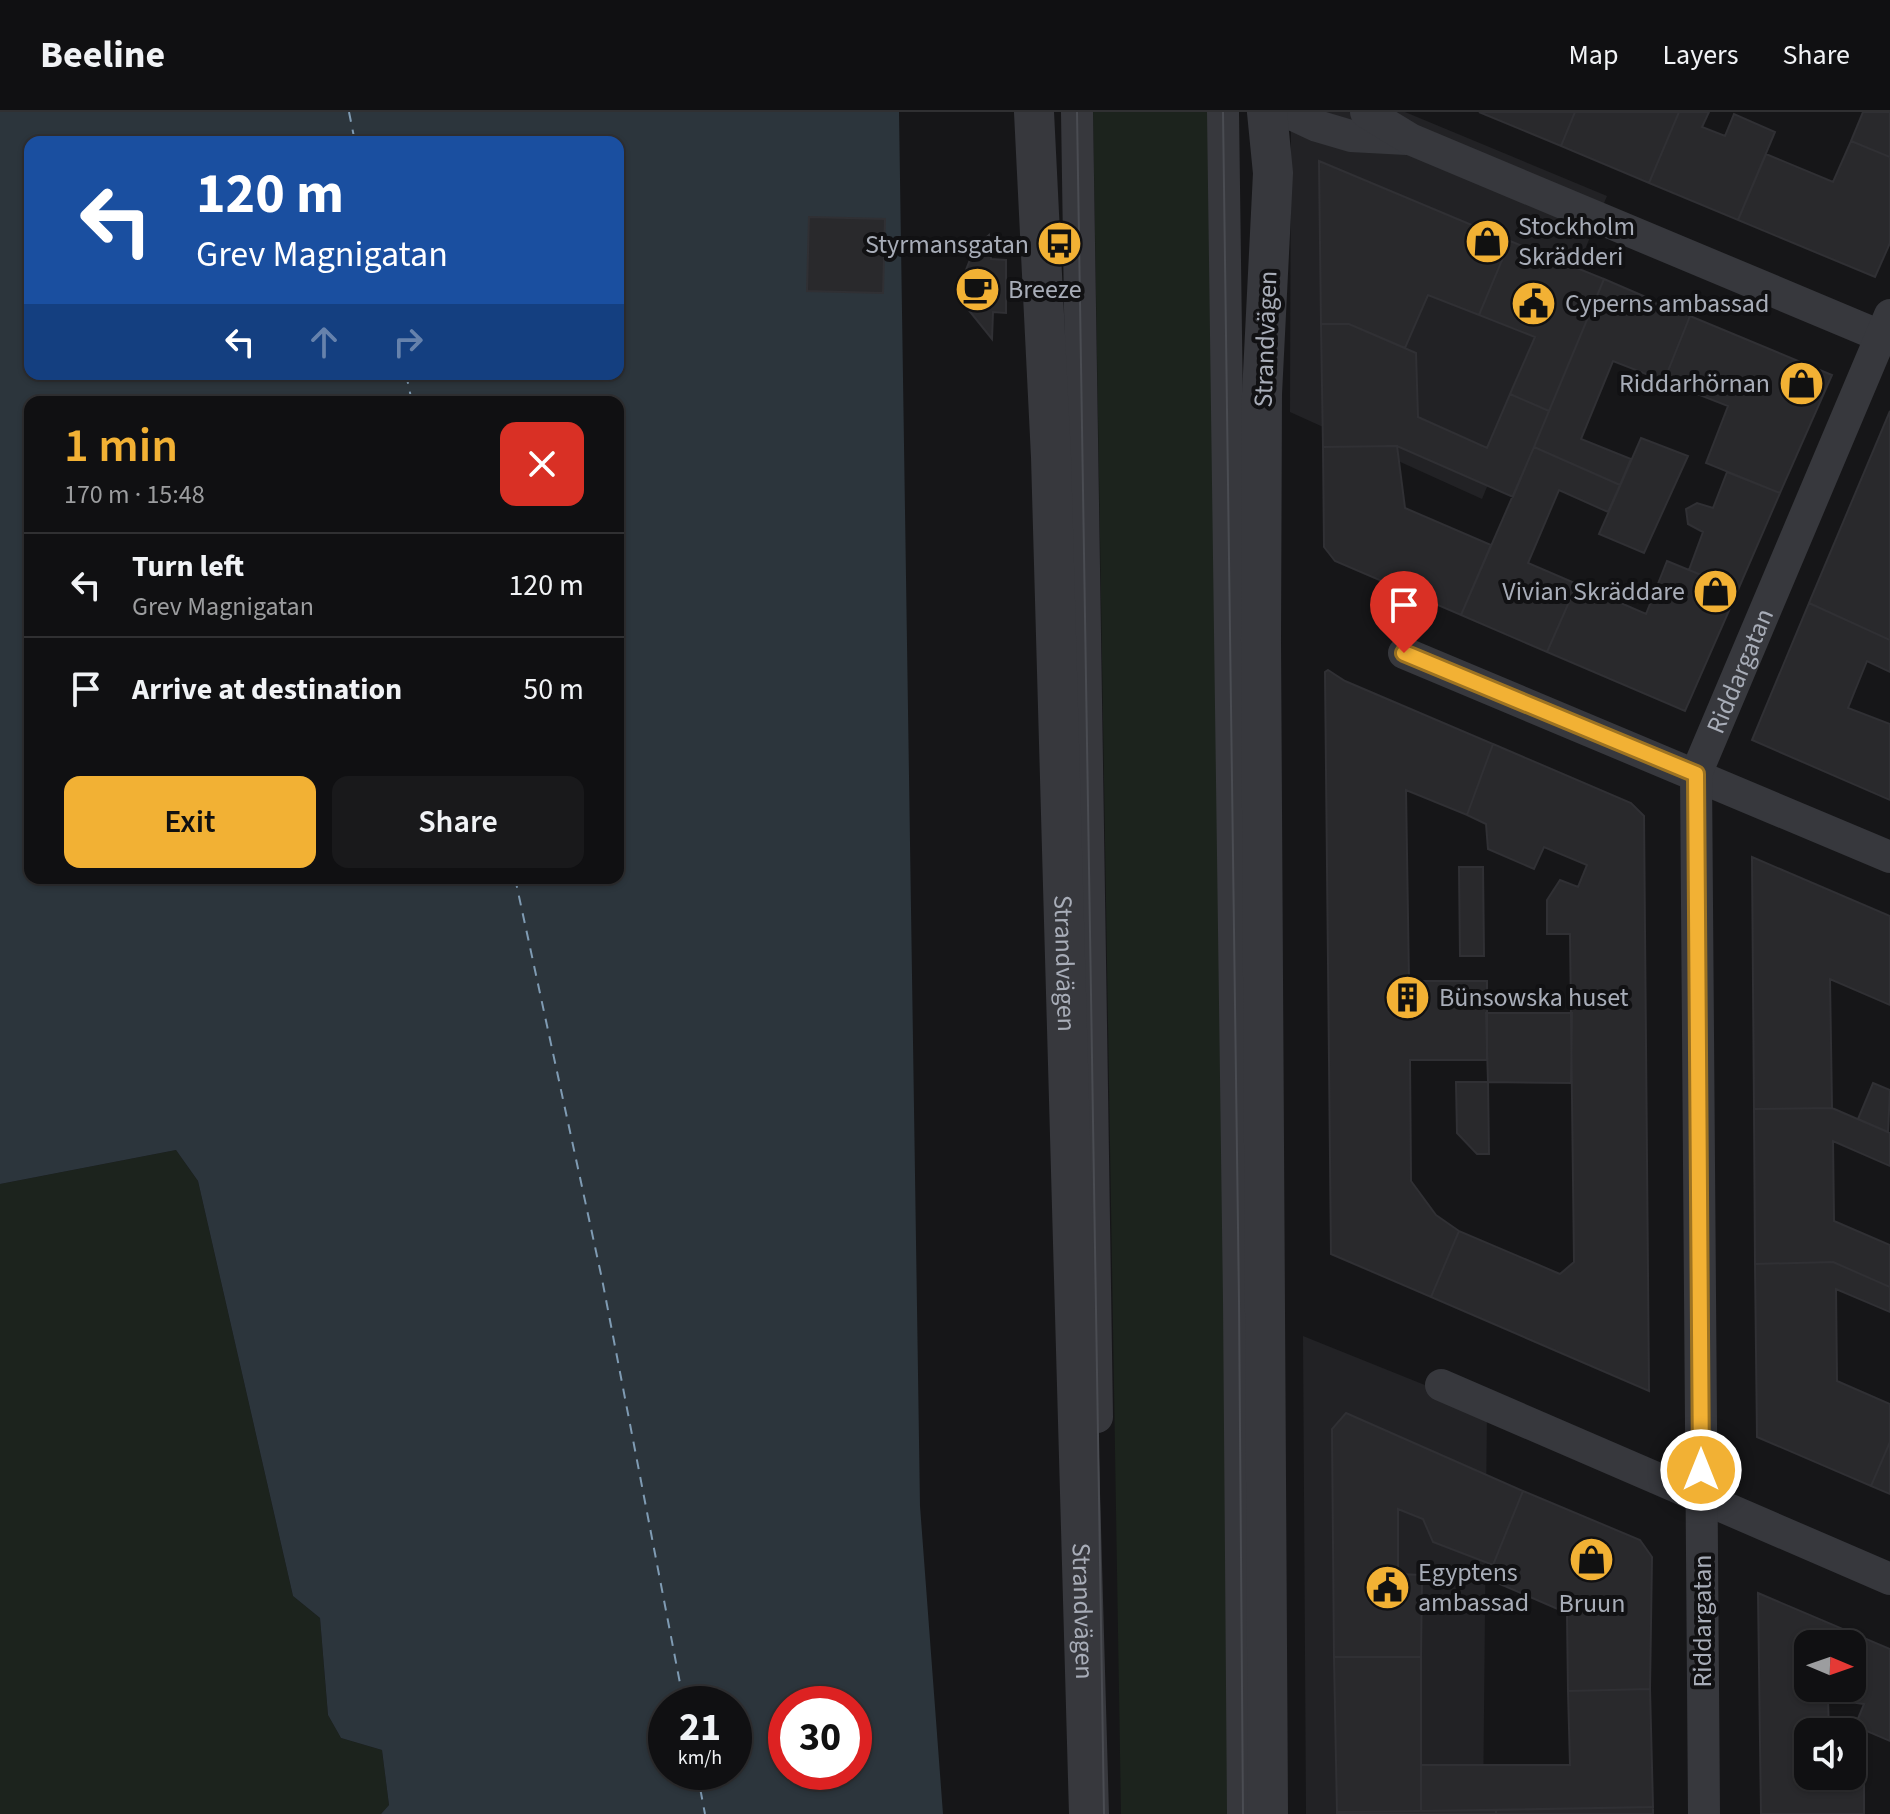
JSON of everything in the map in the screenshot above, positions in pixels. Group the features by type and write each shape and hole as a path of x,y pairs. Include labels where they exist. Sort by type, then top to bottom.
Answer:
{"street":[{"name":"Strandvägen","path":"1034,112 1051,457 1089,1814"},
{"name":"Strandvägen","path":"1077,112 1104,1814"},
{"name":"Strandvägen","path":"1223,112 1243,1814"},
{"name":"Strandvägen","path":"1267,112 1273,173 1262,394 1261,656 1268,1814"},
{"path":"1287,112 1317,126 1351,136 1410,139"},
{"path":"1366,112 1410,139 1887,330"},
{"name":"Riddargatan","path":"1704,1814 1696,774 1887,330"},
{"path":"1404,653 1890,857"},
{"path":"1441,1385 1890,1579"}],"shaded area":[{"path":"0,112 899,112 920,1506 943,1814 381,1814 389,1805 382,1750 341,1738 328,1715 320,1618 293,1596 198,1181 176,1150 0,1184"},
{"path":"1093,112 1217,112 1229,1814 1121,1814"},
{"path":"1291,112 1405,112 1607,196 1482,499 1290,412"},
{"path":"176,1150 198,1181 293,1596 320,1618 328,1715 341,1738 382,1750 389,1805 381,1814 0,1814 0,1184"},
{"path":"1303,1336 1487,1410 1483,1814 1306,1814"}],"building":[{"path":"1479,112 1575,112 1561,146"},
{"path":"1575,112 1679,112 1649,183 1561,146"},
{"path":"1679,112 1709,112 1702,127 1725,136 1734,114 1775,132 1738,220 1649,183"},
{"path":"1863,112 1890,112 1890,157 1851,141"},
{"path":"1851,141 1890,157 1890,243 1875,277 1738,220 1766,154 1833,182"},
{"path":"1319,161 1510,241 1479,315 1428,295 1405,348 1349,324 1321,324"},
{"path":"809,217 885,219 883,293 807,291"},
{"path":"989,235 991,259 1006,260 1006,313 993,312 992,339 963,303 960,285 975,247"},
{"path":"1510,241 1604,279 1549,411 1510,394 1535,337 1479,315"},
{"path":"1604,279 1690,316 1664,381 1613,361 1581,439 1631,459 1620,485 1534,447"},
{"path":"1690,316 1832,375 1780,493 1706,463 1728,406 1664,381"},
{"path":"1321,324 1349,324 1416,353 1418,417 1487,448 1510,394 1549,411 1513,497 1397,446 1323,447"},
{"path":"1890,411 1890,640 1809,603"},
{"path":"1641,438 1688,456 1644,553 1599,534"},
{"path":"1397,446 1405,508 1491,545 1461,615 1335,561 1324,547 1323,447"},
{"path":"1534,447 1620,485 1608,512 1559,490 1528,563 1577,584 1547,652 1461,615"},
{"path":"1727,472 1780,493 1738,590 1689,570 1703,532 1688,524 1686,509 1697,503 1713,508"},
{"path":"1667,561 1738,590 1685,711 1547,652 1577,584 1646,614"},
{"path":"1809,603 1890,640 1890,672 1867,661 1848,708 1890,724 1890,800 1752,740"},
{"name":"Bünsowska huset","path":"1328,670 1345,681 1493,744 1467,815 1406,790 1409,981 1487,981 1487,1060 1410,1060 1411,1181 1436,1215 1459,1231 1431,1297 1331,1254 1325,672"},
{"path":"1493,744 1631,803 1644,816 1649,1391 1431,1297 1459,1231 1560,1274 1574,1262 1570,934 1547,934 1547,900 1560,880 1578,887 1587,865 1544,847 1534,869 1488,849 1486,824 1467,815"},
{"path":"1752,857 1890,916 1890,1005 1830,979 1832,1108 1754,1109"},
{"path":"1459,867 1483,867 1484,956 1460,956"},
{"path":"1486,1013 1572,1013 1571,1083 1488,1082"},
{"path":"1456,1082 1488,1082 1489,1154 1477,1154 1457,1133"},
{"path":"1873,1083 1890,1090 1888,1132 1858,1119"},
{"path":"1832,1108 1890,1133 1890,1166 1833,1141 1834,1221 1890,1245 1890,1287 1833,1262 1755,1264 1754,1109"},
{"path":"1833,1262 1890,1287 1890,1312 1836,1289 1837,1381 1890,1404 1890,1442 1871,1486 1757,1437 1755,1264"},
{"path":"1346,1413 1523,1491 1493,1565 1433,1542 1423,1519 1398,1509 1398,1574 1422,1575 1421,1657 1334,1657 1332,1429"},
{"path":"1890,1442 1890,1494 1871,1486"},
{"path":"1523,1491 1640,1540 1652,1557 1650,1689 1568,1691 1567,1613 1493,1581 1493,1565"},
{"path":"1758,1593 1845,1630 1794,1630 1794,1702 1828,1702 1829,1718 1794,1718 1794,1790 1864,1790 1864,1814 1761,1814"},
{"path":"1866,1639 1890,1649 1890,1741 1866,1731 1866,1718 1858,1718 1864,1704 1850,1702 1866,1702"},
{"path":"1334,1657 1421,1657 1421,1811 1337,1812"},
{"path":"1650,1689 1653,1807 1421,1811 1421,1765 1570,1765 1568,1691"},
{"path":"1653,1807 1653,1814 1496,1814 1496,1810"},
{"path":"1496,1810 1496,1814 1337,1814 1337,1812"}],"ferry route":[{"path":"349,112 354,136"},
{"path":"407,380 411,396"},
{"path":"516,884 602,1279 681,1686"},
{"path":"700,1790 705,1814"}],"tram line":[{"path":"1077,112 1104,1814"},
{"path":"1223,112 1243,1814"}],"place":[{"name":"Stockholm Skrädderi","path":"1487,241"},
{"name":"Styrmansgatan","path":"1060,244"},
{"name":"Breeze","path":"977,289"},
{"name":"Cyperns ambassad","path":"1534,303"},
{"name":"Riddarhörnan","path":"1801,383"},
{"name":"Vivian Skräddare","path":"1716,591"},
{"name":"Bünsowska huset","path":"1408,997"},
{"name":"Bruun","path":"1592,1560"},
{"name":"Egyptens ambassad","path":"1387,1587"}],"route":[{"path":"1404,653 1696,774 1701,1470"}]}
